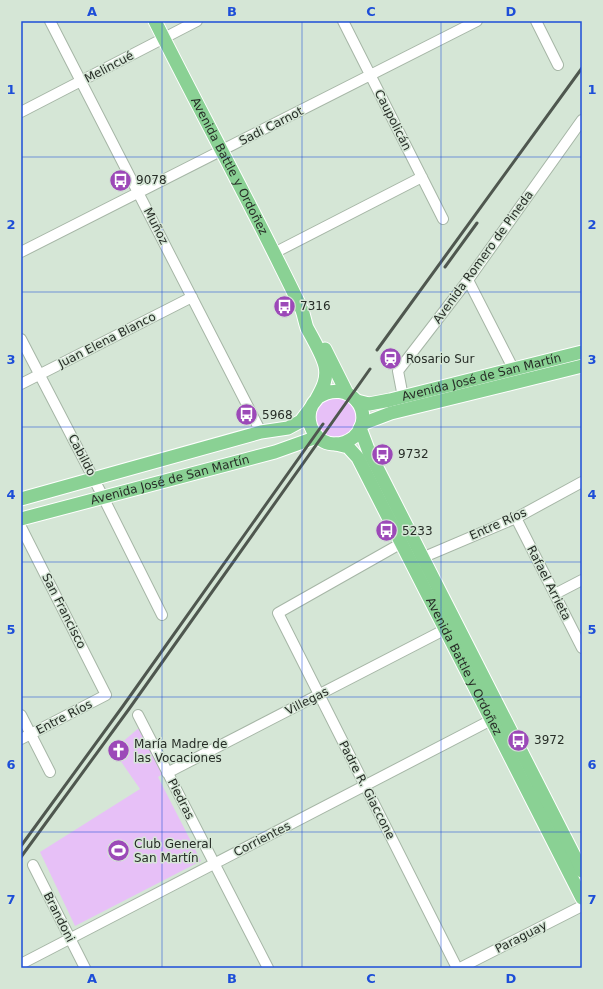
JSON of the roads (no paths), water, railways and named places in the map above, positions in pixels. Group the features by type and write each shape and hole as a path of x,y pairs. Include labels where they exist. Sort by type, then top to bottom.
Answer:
{"main road":[{"name":"Avenida Battle y Ordoñez","path":"155,21 222,150 303,312 311,322 352,397"},
{"name":"Avenida Battle y Ordoñez","path":"303,312 306,325 325,366 325,382 313,403"},
{"name":"Avenida José de San Martín","path":"352,397 369,404 403,397 582,352"},
{"name":"Avenida José de San Martín","path":"361,426 391,413 582,366"},
{"path":"332,390 340,391 352,397 362,412 361,426 354,437 346,442 336,444 327,443 318,437 310,427 309,418 313,403 324,393 332,390"},
{"name":"Avenida José de San Martín","path":"21,499 94,480 261,432 288,428 301,421 313,403"},
{"name":"Avenida Battle y Ordoñez","path":"361,426 364,442 407,540 497,717 582,898"},
{"name":"Avenida José de San Martín","path":"21,519 281,450 318,437"},
{"name":"Avenida Battle y Ordoñez","path":"336,444 348,447 358,458 407,540"},
{"name":"Avenida Battle y Ordoñez","path":"417,560 446,630 497,717 582,871"}],"street":[{"name":"Muñoz","path":"50,21 261,432"},
{"name":"Melincué","path":"21,112 197,21"},
{"name":"Caupolicán","path":"343,21 443,218"},
{"name":"Sadi Carnot","path":"21,252 477,21"},
{"path":"536,21 558,65"},
{"name":"Avenida Romero de Pineda","path":"403,397 398,371 468,280 582,120"},
{"path":"274,253 422,177"},
{"path":"468,280 519,382"},
{"name":"Juan Elena Blanco","path":"21,384 192,297"},
{"name":"Cabildo","path":"21,339 162,615"},
{"name":"Entre Ríos","path":"417,560 516,518 582,482"},
{"name":"Rafael Arrieta","path":"516,518 582,648"},
{"name":"San Francisco","path":"21,527 106,695"},
{"name":"Padre R. Giaccone","path":"407,540 278,613 457,968"},
{"path":"555,594 582,580"},
{"name":"Villegas","path":"167,773 446,630"},
{"name":"Entre Ríos","path":"21,739 106,695"},
{"path":"21,715 50,772"},
{"name":"Piedras","path":"138,715 268,968"},
{"name":"Corrientes","path":"21,964 497,717"},
{"name":"Brandoni","path":"32,865 85,968"},
{"name":"Paraguay","path":"460,968 582,906"}],"railway":[{"path":"377,350 582,68"},
{"path":"445,267 477,223"},
{"path":"21,857 129,709 370,369"},
{"path":"21,846 123,706 323,424"}],"place":[{"name":"9078","path":"120,180"},
{"name":"7316","path":"285,306"},
{"name":"Rosario Sur","path":"390,359"},
{"name":"5968","path":"247,415"},
{"name":"9732","path":"383,454"},
{"name":"5233","path":"386,531"},
{"name":"3972","path":"519,740"},
{"name":"María Madre de las Vocaciones","path":"118,751"},
{"name":"Club General San Martín","path":"119,851"}]}
